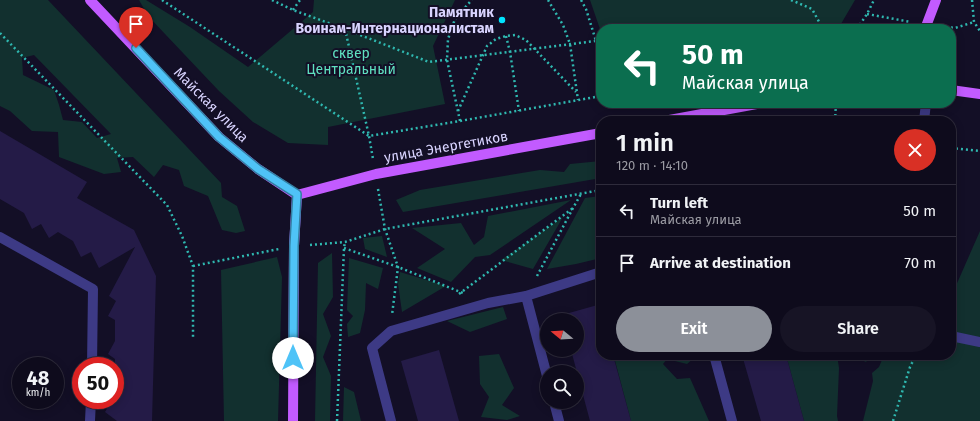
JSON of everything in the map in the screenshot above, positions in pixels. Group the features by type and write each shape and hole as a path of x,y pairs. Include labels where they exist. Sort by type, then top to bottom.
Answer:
{"main road":[{"path":"927,24 936,0"},
{"name":"Майская улица","path":"95,1 219,137 258,169 297,194"},
{"path":"956,91 980,94"},
{"path":"691,116 735,108"},
{"name":"улица Энергетиков","path":"297,194 376,174 596,134"},
{"path":"293,421 294,246 297,194"}],"lane":[{"path":"0,237 93,289 92,357"},
{"path":"391,421 372,348 391,331 488,303 526,296 596,274"},
{"path":"526,296 544,365"},
{"path":"956,337 980,342"},
{"path":"715,360 732,421"},
{"path":"90,421 91,409"},
{"path":"555,409 558,421"}],"path":[{"path":"162,0 369,136 596,97"},
{"path":"272,0 293,10 429,62 596,41 586,9 581,0"},
{"path":"293,10 300,0"},
{"path":"460,121 447,60 448,39 455,19 472,0"},
{"path":"548,0 563,25 570,44 578,100"},
{"path":"791,0 812,9 820,24"},
{"path":"860,24 874,0"},
{"path":"972,0 974,22 980,31"},
{"path":"345,29 369,136 385,229 398,267 391,331"},
{"path":"0,33 166,205 182,236 193,266 193,336"},
{"path":"458,110 487,46 496,39 506,36 515,36 526,40 576,92"},
{"path":"506,36 510,52 519,111"},
{"path":"956,149 980,151"},
{"path":"193,266 294,246 345,242 385,229 596,191"},
{"path":"526,296 582,194"},
{"path":"455,296 573,208"},
{"path":"337,421 345,242"},
{"path":"344,248 398,267 488,303"},
{"path":"893,421 914,360"}],"green space":[{"path":"0,0 48,0 221,183 222,197 237,206 245,231 236,233 222,230 208,196 184,186 179,170 163,165 154,177 133,157 117,158 121,172 104,174 59,157 58,132 32,131 10,111 0,106","holes":["34,55 111,134 97,138 82,122 63,120 54,90 23,75 22,58"]},
{"name":"сквер Центральный","path":"139,0 146,0 190,27 248,67 313,12 314,0 455,0 433,46 445,104 328,127 328,145 288,143 253,122 219,91 148,16"},
{"path":"590,0 855,0 841,24 598,24"},
{"path":"596,161 596,179 403,212 396,200 420,190 540,170 564,172 570,164"},
{"path":"596,197 596,259 547,269 585,198"},
{"path":"571,200 490,255 475,257 451,282 417,268 445,249 412,228 461,223 474,245 484,237 488,216"},
{"path":"563,217 533,269 501,260"},
{"path":"980,231 980,421 863,421 873,381 872,373 879,367 882,360 956,360 956,286"},
{"path":"382,236 387,257 365,249 363,238"},
{"path":"332,253 333,297 323,314 331,336 323,357 331,376 330,421 315,421 318,263"},
{"path":"277,257 282,277 278,421 224,421 221,270"},
{"path":"349,258 383,268 378,289 366,283 365,310 360,333 348,337 347,324 353,316 347,310"},
{"path":"400,272 446,286 402,312 398,284"},
{"path":"503,307 507,319 470,332 447,321"},
{"path":"499,354 514,388 502,405 520,416 507,420 481,417 489,397 480,384 479,356"},
{"path":"615,360 666,360 663,364 677,379 690,378 709,421 631,421"},
{"path":"671,360 692,360 687,364"},
{"path":"787,360 838,360 839,368 838,421 804,421"},
{"path":"344,387 354,392 361,421 343,421"}],"building":[{"path":"0,131 87,182 77,198 134,230 156,276 152,421 117,421 105,412 107,409 124,409 124,357 112,357 108,354 115,341 115,320 108,316 116,301 109,296 135,247 99,268 91,252 81,257 73,241 58,232 49,238 41,224 32,229 24,213 0,199"},
{"path":"596,305 596,360 614,360 631,421 590,421 584,399 584,365 575,365 573,357 584,357 584,313 569,313"},
{"path":"439,350 459,421 418,421 401,361"},
{"path":"743,360 787,360 804,421 761,421"}],"place":[{"name":"Памятник Воинам-Интернационалистам","path":"502,20"}],"route":[{"path":"136,48 219,137 258,169 297,194 294,246 293,358"}]}
